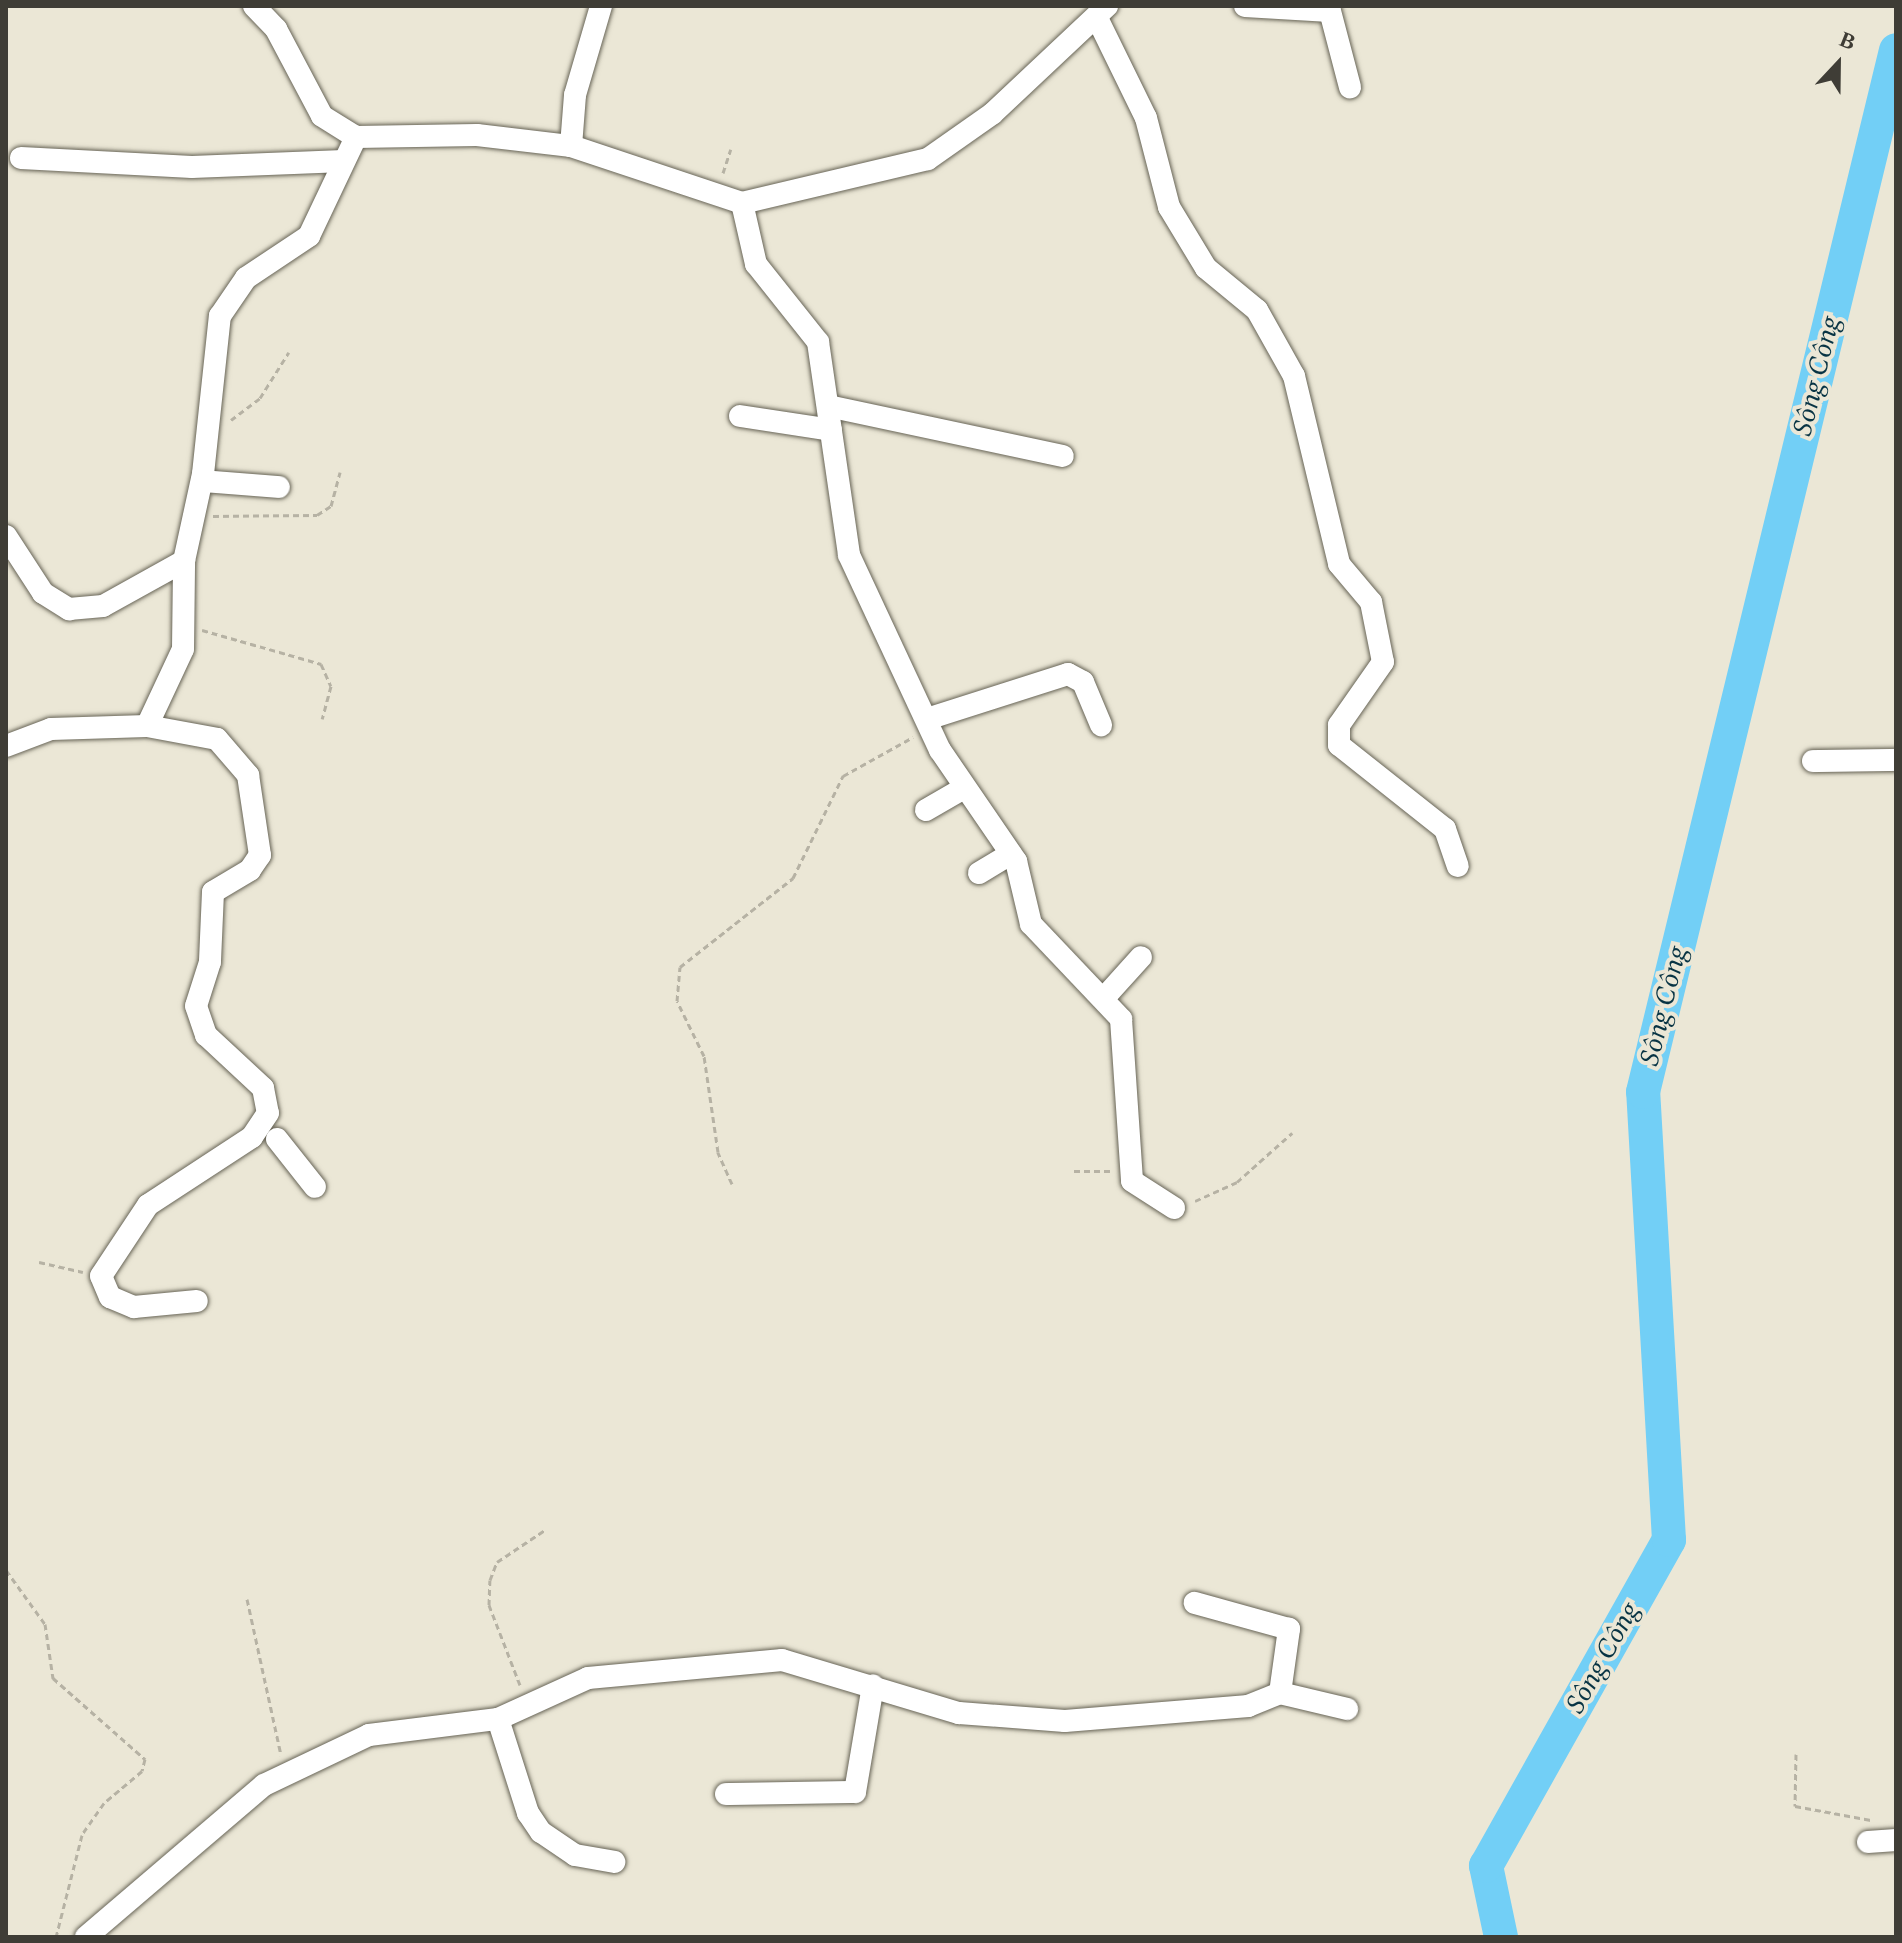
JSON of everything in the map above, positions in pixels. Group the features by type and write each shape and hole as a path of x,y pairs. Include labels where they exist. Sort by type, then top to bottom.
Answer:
{"street":[{"path":"254,6 276,29 322,116 356,137 477,135 571,146 742,203 928,159 1102,13 1146,118 1169,207 1206,268 1257,310 1294,376 1339,564 1371,602 1383,662 1339,725 1339,745 1445,829 1458,866"},
{"path":"571,146 575,95 601,6"},
{"path":"1245,6 1330,11 1350,87"},
{"path":"147,726 186,628 184,561 202,481 220,316 246,278 309,236 356,137"},
{"path":"21,158 192,167 344,161"},
{"path":"742,203 756,264 818,342 849,555 929,724 964,788 1011,854 1031,924 1104,998 1127,1036 1130,1171 1143,1192 1174,1208"},
{"path":"828,406 1063,456"},
{"path":"740,416 831,430"},
{"path":"202,481 279,487"},
{"path":"6,536 43,593 69,609 103,606 184,561"},
{"path":"929,724 1068,674 1083,682 1101,725"},
{"path":"6,746 51,729 147,726 217,739 248,775 260,855 250,870 213,892 210,962 196,1006 206,1035 263,1088 269,1131 315,1187"},
{"path":"1813,761 1896,760"},
{"path":"926,810 964,788"},
{"path":"979,873 1011,854"},
{"path":"1104,998 1141,957"},
{"path":"197,1301 134,1307 110,1297 101,1276 148,1205 269,1131"},
{"path":"1195,1603 1289,1629 1280,1693"},
{"path":"86,1937 117,1918 233,1807 285,1774 369,1735 498,1719 588,1678 758,1660 807,1665 969,1715 1065,1721 1248,1706 1280,1693 1347,1709"},
{"path":"726,1794 855,1792 873,1686"},
{"path":"498,1719 541,1832 575,1855 614,1862"},
{"path":"1868,1842 1896,1840"}],"path":[{"path":"716,196 731,149"},
{"path":"206,433 260,398 289,352"},
{"path":"193,517 317,515 331,506 340,472"},
{"path":"186,628 321,664 331,686 322,719"},
{"path":"732,1184 718,1152 704,1056 677,1001 680,967 793,878 843,776 929,724"},
{"path":"1174,1208 1237,1182 1292,1133"},
{"path":"1074,1171 1130,1171"},
{"path":"39,1262 101,1276"},
{"path":"528,1705 489,1605 490,1580 497,1562 545,1530"},
{"path":"6,1570 45,1624 53,1678 145,1759 142,1771 104,1803 82,1835 56,1937"},
{"path":"247,1599 285,1774"},
{"path":"1796,1754 1795,1806 1882,1820"}],"waterway":[{"name":"Sông Công","path":"1501,1937 1486,1866 1669,1540 1643,1092 1896,50"}]}
